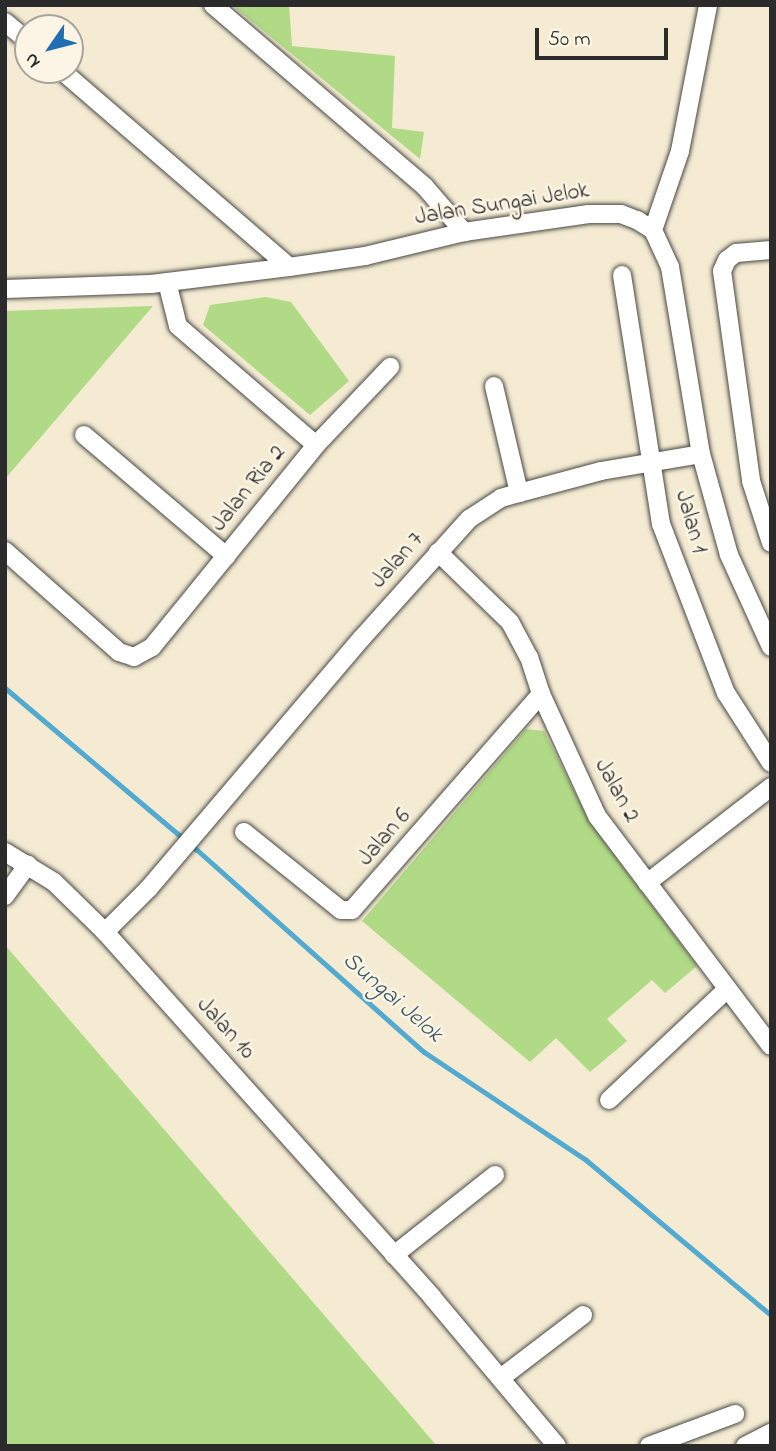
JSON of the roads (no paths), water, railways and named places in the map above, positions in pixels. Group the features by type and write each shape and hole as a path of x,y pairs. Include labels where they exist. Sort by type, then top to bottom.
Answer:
{"street":[{"path":"213,5 425,187 464,232"},
{"path":"708,5 680,151 653,230 670,267 701,454 729,555 771,647"},
{"path":"77,84 289,267"},
{"name":"Jalan Sungai Jelok","path":"5,289 167,282 289,267 365,256 464,232 589,214 621,214 653,230"},
{"path":"771,250 736,253 727,260 722,271 751,481 771,543"},
{"name":"Jalan 1","path":"622,275 649,461 661,524 726,693 771,763"},
{"path":"167,282 178,326 316,445"},
{"name":"Jalan Ria 2","path":"5,551 119,652 134,657 152,647 316,445 390,367"},
{"path":"494,386 519,493"},
{"path":"84,435 226,556"},
{"name":"Jalan 7","path":"105,932 149,888 469,519 501,498 649,461 701,454"},
{"name":"Jalan 2","path":"438,552 510,622 529,657 541,694 597,816 771,1046"},
{"name":"Jalan 6","path":"244,832 341,910 352,910 541,694"},
{"path":"648,883 771,787"},
{"name":"Jalan 10","path":"5,852 54,881 105,932 502,1377 557,1446"},
{"path":"5,896 28,864"},
{"path":"609,1100 727,989"},
{"path":"394,1255 495,1175"},
{"path":"502,1377 583,1315"},
{"path":"649,1446 735,1414"},
{"path":"745,1446 771,1433"}],"waterway":[{"name":"Sungai Jelok","path":"5,688 197,850 424,1052 586,1160 771,1315"}]}
